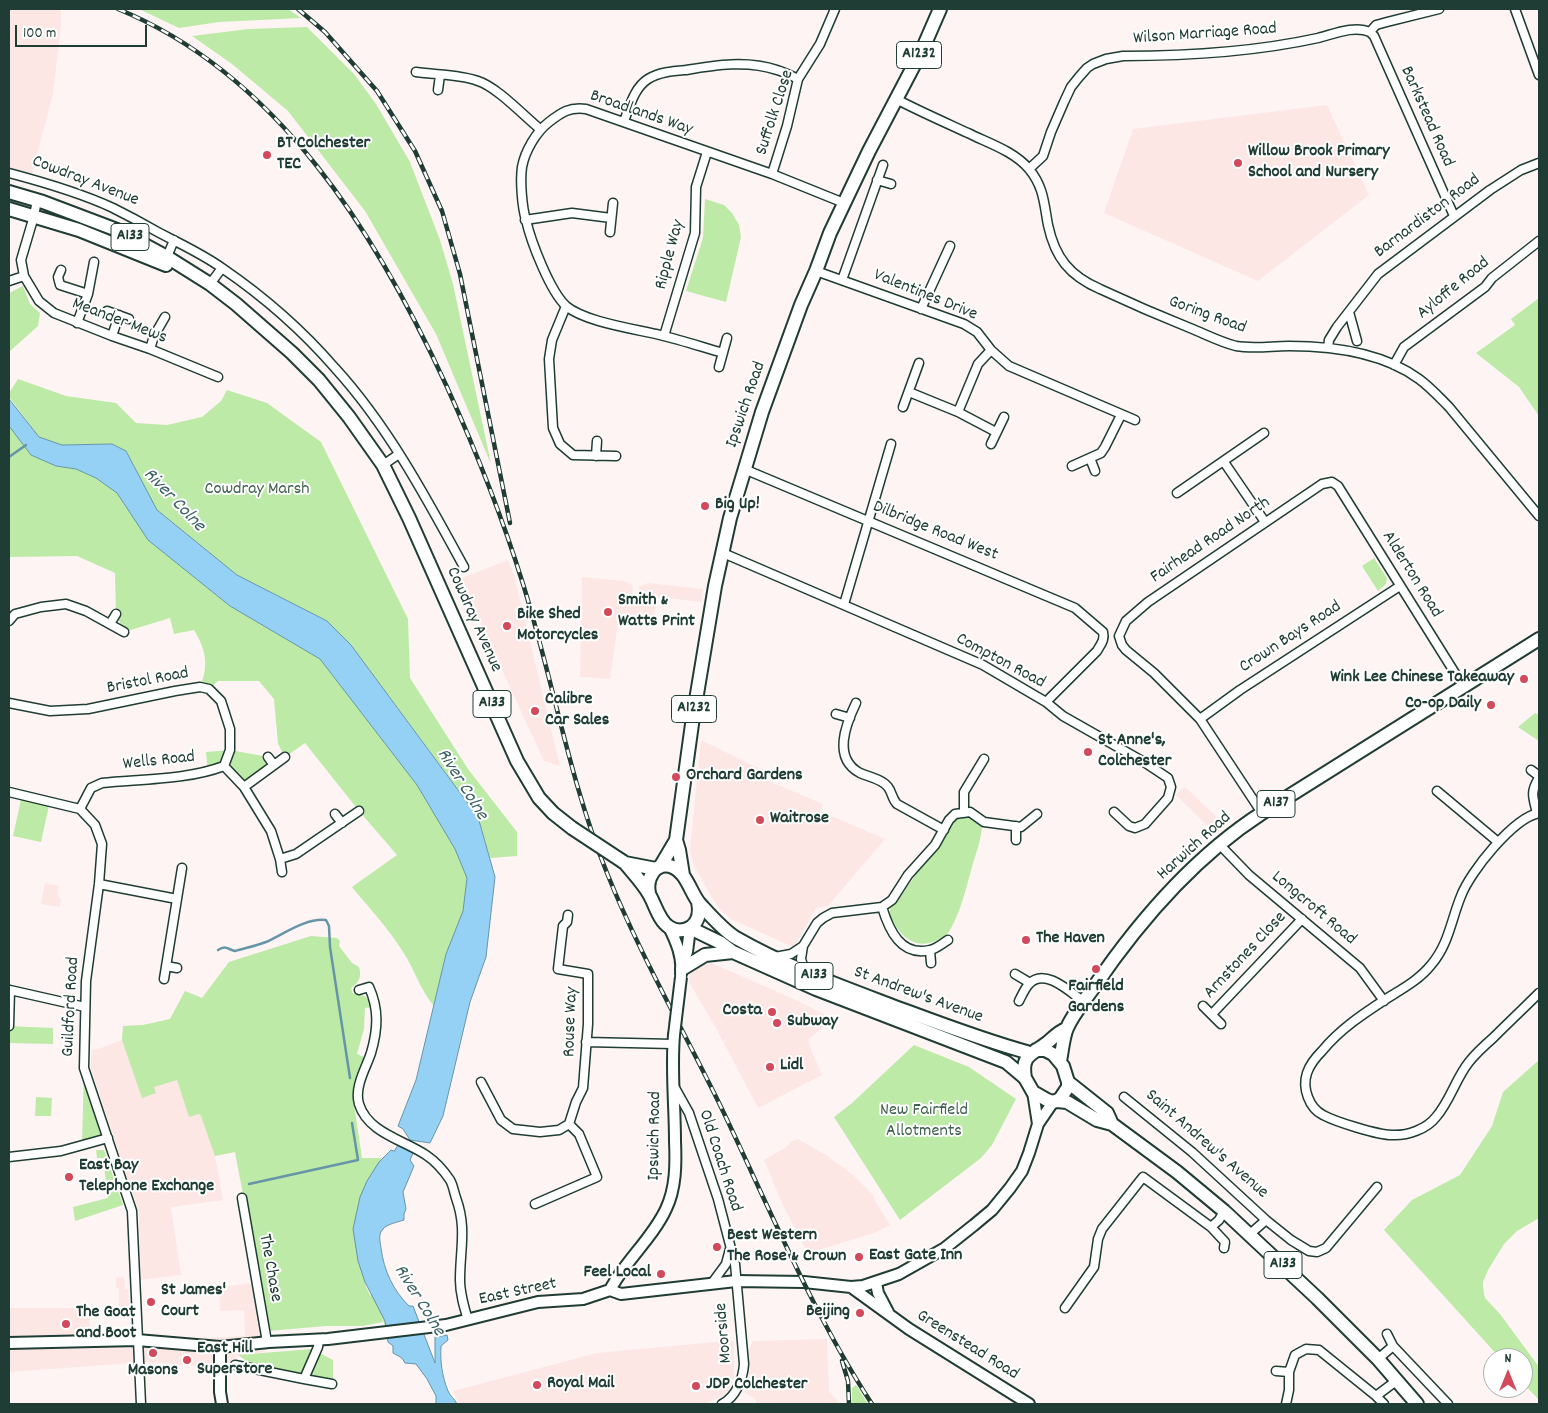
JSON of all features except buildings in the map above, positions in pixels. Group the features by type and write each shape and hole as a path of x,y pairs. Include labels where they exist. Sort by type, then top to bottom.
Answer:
{"main road":[{"name":"Ipswich Road","path":"658,868 676,840 707,625 744,469 771,387 830,233 868,150 923,48 940,9"},
{"name":"Cowdray Avenue","path":"9,192 37,200 117,230 210,284 258,323 319,380 349,417 383,465 409,518 517,761 539,798 553,813 572,828 624,862 649,893"},
{"name":"Cowdray Avenue","path":"9,209 88,234 210,284"},
{"name":"Harwich Road","path":"1060,1062 1066,1029 1111,962 1136,930 1177,885 1230,834 1539,639"},
{"name":"Ipswich Road","path":"676,840 683,876"},
{"name":"Cowdray Avenue","path":"624,862 658,868"},
{"name":"A133","path":"658,868 673,867 683,876"},
{"path":"649,893 648,880 658,868"},
{"name":"St Andrew's Avenue","path":"683,876 698,902 729,933 805,972 936,1022 1033,1052"},
{"name":"A133","path":"649,893 663,920 669,927 678,930 690,928"},
{"path":"690,928 696,923 698,917 698,902"},
{"name":"St Andrew's Avenue","path":"690,928 721,943 733,952 816,990 1006,1062 1025,1078 1033,1092"},
{"path":"681,971 705,955 733,952"},
{"name":"Harwich Road","path":"1033,1052 1060,1031 1066,1029"},
{"path":"1025,1078 1024,1066 1033,1052 1049,1052 1060,1062"},
{"name":"A133","path":"1060,1062 1068,1082 1107,1113 1112,1124"},
{"path":"1033,1092 1041,1097 1055,1101 1066,1092 1068,1082"},
{"name":"A133","path":"1055,1101 1067,1102 1097,1120 1112,1124 1177,1172 1224,1211 1317,1298 1378,1359 1417,1404"}],"street":[{"name":"Suffolk Close","path":"772,174 787,126 798,79 820,44 836,9"},
{"name":"Wilson Marriage Road","path":"1029,169 1043,156 1051,132 1071,87 1087,68 1106,59 1123,56 1236,51 1289,44 1356,29 1370,32 1381,24 1439,9"},
{"path":"1515,9 1539,75"},
{"name":"Barkstead Road","path":"1370,32 1374,36 1454,216"},
{"path":"624,121 633,97 640,86 650,78 664,73 727,64 745,64 777,70 798,79"},
{"path":"416,72 480,81 492,88 540,129"},
{"path":"438,90 440,75"},
{"name":"Goring Road","path":"896,99 1012,154 1029,169 1045,201 1053,242 1061,260 1076,277 1154,314 1232,344 1260,348 1288,346 1350,350 1394,365 1417,378 1449,407 1539,516"},
{"name":"Broadlands Way","path":"723,353 664,336 585,317 566,306 554,290 537,253 525,220 522,166 540,129 570,108 586,109 772,174 844,203"},
{"name":"Ripple Way","path":"664,336 695,234 696,187 707,152"},
{"name":"Barnardiston Road","path":"1328,348 1329,340 1378,274 1506,179 1539,163"},
{"path":"842,280 883,165"},
{"name":"Cowdray Avenue","path":"9,174 40,181 111,207 200,254 222,268 275,309 336,368 399,454 428,500 464,567"},
{"path":"877,180 891,184"},
{"name":"Meander Mews","path":"37,200 21,260 24,276 39,301 54,314 150,349 218,377"},
{"path":"610,232 613,203"},
{"path":"525,220 572,213 611,218"},
{"path":"167,258 174,240"},
{"name":"Ayloffe Road","path":"1394,365 1404,348 1485,287 1492,278 1539,241"},
{"path":"921,309 950,246"},
{"path":"77,323 88,294 94,262"},
{"path":"210,284 222,268"},
{"path":"61,270 58,277 60,285 88,294"},
{"name":"Valentines Drive","path":"816,271 964,324 978,332 992,350 1009,366 1135,420"},
{"path":"9,281 24,276"},
{"path":"566,306 552,340 549,359 553,428 560,444 573,455 616,456"},
{"path":"107,311 129,319"},
{"path":"1349,312 1357,341"},
{"path":"112,336 119,315"},
{"path":"150,349 154,336 165,317"},
{"path":"718,367 727,338"},
{"path":"958,412 978,364 992,350"},
{"path":"903,407 919,363"},
{"path":"909,392 958,412 996,432"},
{"path":"1072,466 1101,453 1106,447 1121,415"},
{"path":"991,444 1004,417"},
{"path":"1177,493 1264,433"},
{"path":"596,456 597,441"},
{"path":"845,601 891,444"},
{"path":"383,465 399,454"},
{"path":"1090,458 1095,471"},
{"path":"1224,462 1265,522"},
{"name":"Dilbridge Road West","path":"744,469 1067,603 1097,625 1103,632 1103,642 1097,651 1046,702"},
{"name":"Fairhead Road North","path":"1200,718 1122,645 1119,636 1126,621 1148,602 1265,522 1322,484 1332,482"},
{"name":"Alderton Road","path":"1332,482 1338,486 1463,686"},
{"name":"Compton Road","path":"723,553 983,665 1046,702 1063,716 1144,762 1168,778 1171,787 1168,798 1145,824 1135,828 1129,826 1114,812"},
{"name":"Crown Bays Road","path":"1200,718 1400,586"},
{"path":"9,621 15,614 41,607 66,604 86,611 124,632"},
{"path":"110,624 116,614"},
{"name":"Bristol Road","path":"9,703 50,711 88,708 200,687 209,689 221,701 230,729 230,750 224,766"},
{"path":"856,703 843,737 849,762 858,772 881,782 888,788 897,804 944,830"},
{"path":"836,714 850,718"},
{"path":"1200,718 1262,813"},
{"path":"268,757 274,765"},
{"path":"244,787 285,758"},
{"path":"964,812 964,792 984,759"},
{"path":"224,766 244,787 271,831 282,872"},
{"name":"Wells Road","path":"80,809 91,788 102,783 208,772 224,766"},
{"path":"1531,770 1539,777 1533,786 1532,794 1538,813 1527,817 1498,842 1469,879 1461,895 1442,952 1430,966 1413,983 1341,1030 1313,1061 1307,1072 1305,1084 1312,1105 1318,1112 1344,1123 1391,1135 1402,1135 1427,1126 1436,1118 1469,1062 1539,993"},
{"path":"1436,791 1498,842"},
{"path":"9,792 80,809"},
{"path":"1444,810 1450,802"},
{"name":"Guildford Road","path":"80,809 95,825 102,844 99,884 86,981 84,1068 132,1211 141,1404"},
{"path":"280,859 296,854 359,811"},
{"path":"805,972 801,959 803,946 817,923 832,913 882,907 892,900 955,814 970,812 984,822 1021,826 1037,814"},
{"path":"335,814 342,823"},
{"path":"1016,826 1016,840"},
{"name":"Longcroft Road","path":"1219,844 1249,875 1360,968 1384,1001"},
{"path":"164,979 182,868"},
{"path":"99,884 177,899"},
{"path":"882,907 892,932 904,946 914,950 930,950 948,940"},
{"name":"Rouse Way","path":"568,915 567,922 563,926 558,969 588,974 583,1088 569,1124"},
{"name":"Arnstones Close","path":"1212,1014 1302,919"},
{"name":"Ipswich Road","path":"669,927 677,945 681,971"},
{"name":"Ipswich Road","path":"610,1290 654,1228 666,1209 671,1195 676,1155 674,1040 681,971 687,952 690,928"},
{"path":"774,956 791,954 803,946"},
{"path":"930,950 931,963"},
{"path":"166,966 178,968"},
{"path":"1015,974 1030,983"},
{"path":"1019,1001 1030,983 1037,978 1044,978 1055,982 1084,1002"},
{"path":"359,990 369,986 375,1000 376,1026 371,1052 360,1083 358,1102 364,1116 387,1134 425,1154 450,1180 462,1214 463,1233 460,1282 462,1302 468,1320"},
{"path":"9,1026 10,990 85,1007"},
{"name":"Arnstones Close","path":"1203,1006 1221,1024"},
{"path":"586,1042 674,1040"},
{"path":"482,1082 501,1120 513,1129 540,1132 560,1130 569,1124 579,1134 597,1177 535,1204"},
{"name":"Old Coach Road","path":"674,1087 689,1113 718,1199 735,1264 736,1281"},
{"path":"1033,1092 1038,1124"},
{"name":"Saint Andrew's Avenue","path":"1124,1098 1192,1152 1266,1220 1291,1240 1309,1251 1317,1252 1326,1248 1377,1187"},
{"path":"852,1287 876,1283 899,1274 945,1248 992,1210 1022,1171 1038,1124 1055,1101"},
{"path":"9,1157 61,1151 108,1138"},
{"path":"1065,1303 1074,1297 1094,1268 1098,1239 1102,1229 1143,1177 1211,1227 1225,1242 1224,1248"},
{"name":"The Chase","path":"242,1198 268,1342"},
{"path":"1211,1227 1224,1211"},
{"name":"Saint Andrew's Avenue","path":"1250,1234 1266,1220"},
{"path":"712,1283 726,1264 730,1247"},
{"name":"East Street","path":"9,1343 137,1340 220,1347 319,1339 446,1325 538,1302 583,1299 610,1290 621,1294 736,1281 804,1282 852,1287"},
{"name":"Moorside","path":"722,1404 734,1393 743,1375 744,1364 736,1281"},
{"name":"Greenstead Road","path":"876,1283 878,1293 889,1315"},
{"name":"Greenstead Road","path":"852,1287 908,1329 1029,1404"},
{"path":"1388,1334 1393,1346 1448,1404"},
{"path":"304,1379 318,1347 319,1339"},
{"path":"1378,1359 1393,1346"},
{"path":"220,1347 220,1392 222,1404"},
{"path":"1286,1404 1289,1390 1289,1372 1295,1355 1306,1350 1319,1350 1384,1404"},
{"path":"238,1364 332,1384"},
{"path":"1276,1370 1289,1372"},
{"path":"1376,1396 1396,1381"}],"shaded area":[{"path":"9,9 61,9 53,94 32,173 9,169"},
{"name":"Willow Brook Primary School and Nursery","path":"1327,105 1369,195 1258,281 1104,213 1133,129"},
{"path":"508,560 514,575 560,766 544,761 460,579"},
{"path":"582,577 625,581 633,586 632,597 639,598 639,587 648,583 703,589 702,602 658,597 652,624 618,623 610,679 580,677"},
{"path":"701,740 764,771 762,778 823,804 820,811 885,839 828,906 816,908 793,947 731,919 713,899 694,866 690,851"},
{"path":"1185,787 1225,827 1216,834 1176,795"},
{"path":"45,883 59,886 60,907 41,904"},
{"path":"311,936 240,1181 235,1152 215,1156 223,1200 171,1207 181,1275 140,1280 139,1212 91,1069 91,1050 96,1050 122,1040 123,1026 143,1025 170,1019 185,991 202,998 229,962"},
{"path":"711,963 832,1018 809,1039 810,1047 822,1075 758,1108 717,1030 689,982 693,968 700,964"},
{"path":"798,1139 826,1155 853,1175 874,1196 875,1201 890,1225 874,1233 807,1252 782,1203 764,1160"},
{"path":"124,1277 125,1289 128,1289 129,1309 119,1309 119,1288 116,1288 116,1278"},
{"path":"251,1283 267,1350 261,1353 237,1356 227,1365 210,1367 148,1362 9,1372 9,1308 89,1308 90,1336 209,1338 245,1336 244,1310 220,1311 219,1287"},
{"path":"827,1339 829,1392 837,1400 837,1404 757,1404 755,1399 744,1392 748,1385 748,1351 753,1341"},
{"path":"734,1341 734,1377 730,1388 723,1396 704,1404 459,1404 453,1391 597,1353"}],"green space":[{"path":"139,9 288,9 301,18 219,22 179,28"},
{"path":"307,27 354,74 376,104 410,162 440,240 453,284 491,464 436,334 365,211 288,111 232,64 192,36 248,29"},
{"path":"705,199 724,205 732,213 739,225 741,237 726,302 686,291 703,238"},
{"path":"23,286 30,304 40,313 38,326 9,352 9,296 11,292"},
{"path":"1539,298 1539,416 1519,387 1476,353 1515,325 1511,319"},
{"name":"Cowdray Marsh","path":"18,379 66,396 116,403 136,423 167,425 202,417 221,401 227,390 267,403 321,442 408,619 410,678 468,769 517,832 517,856 490,858 478,816 351,645 327,621 237,575 157,510 126,451 111,444 62,445 39,437 9,397 9,393"},
{"path":"9,426 31,455 56,466 76,469 96,478 117,493 148,540 230,606 320,659 417,785 455,849 467,878 463,911 446,954 434,1006 397,943 352,887 397,855 305,743 285,757 278,744 274,699 259,681 218,681 209,689 200,687 205,672 204,651 201,644 194,630 174,634 170,618 124,632 116,614 115,573 77,556 9,557"},
{"path":"1374,558 1387,578 1386,584 1378,591 1362,566"},
{"path":"1535,713 1539,715 1539,741 1518,727"},
{"path":"230,750 268,757 274,765 244,787 224,766 208,772 206,752"},
{"path":"22,795 50,801 41,842 13,836"},
{"path":"959,816 968,816 982,826 981,837 960,907 954,923 946,935 927,943 919,944 912,942 896,927 889,913 891,906 897,902 919,870 938,848 952,822"},
{"path":"311,936 337,938 340,941 339,946 360,970 359,979 351,988 353,994 366,997 372,1007 365,1008 364,1029 357,1054 364,1057 355,1086 354,1104 362,1158 381,1158 354,1230 366,1287 370,1295 388,1297 436,1396 416,1364 405,1363 402,1358 393,1353 393,1346 388,1342 387,1331 380,1313 383,1322 363,1326 326,1326 269,1331 235,1152 215,1156 201,1116 199,1114 189,1117 177,1080 154,1087 156,1093 142,1098 122,1040 123,1026 143,1025 170,1019 185,991 202,998 229,962"},
{"path":"9,1026 53,1028 53,1044 9,1043"},
{"name":"New Fairfield Allotments","path":"914,1045 969,1067 1016,1099 992,1145 981,1158 900,1220 834,1117 852,1103"},
{"path":"1539,1060 1539,1218 1517,1231 1504,1244 1483,1282 1485,1298 1500,1314 1525,1348 1491,1348 1384,1230 1412,1200 1460,1175 1492,1126 1503,1092"},
{"path":"84,1068 108,1138 82,1145"},
{"path":"36,1097 52,1098 51,1116 35,1116"},
{"path":"96,1150 104,1150 123,1205 75,1221 73,1207 108,1198 103,1158 97,1158"},
{"path":"312,1349 333,1360 333,1380 262,1366 259,1368 245,1363 244,1359 238,1355"},
{"path":"1533,1359 1539,1367 1539,1400 1533,1394"},
{"path":"856,1385 868,1404 852,1404 852,1388"}],"water":[{"path":"9,399 39,437 62,445 112,444 126,451 157,510 237,575 327,621 351,645 478,817 495,877 486,957 470,1002 443,1116 430,1143 410,1140 403,1129 398,1126 416,1080 446,954 463,911 467,878 455,849 417,785 320,659 230,606 148,540 117,493 96,478 76,469 56,466 31,455 9,426"},
{"path":"399,1144 414,1151 410,1160 414,1166 403,1192 406,1209 404,1220 387,1226 380,1233 382,1256 394,1287 409,1306 413,1306 435,1363 435,1337 447,1335 448,1340 441,1346 442,1368 448,1391 457,1404 436,1404 436,1396 416,1364 405,1363 402,1358 393,1353 393,1346 388,1342 385,1321 365,1282 358,1261 353,1229 360,1197 379,1162 391,1150 394,1151"}],"waterway":[{"path":"9,457 26,445"},
{"path":"218,950 225,948 235,951 254,946 310,921 326,920 329,926 330,947 350,1078"},
{"path":"249,1184 358,1160 352,1123"}],"railway":[{"path":"118,9 175,38 227,75 274,118 317,166 355,218 389,273 447,387 488,484 523,584 582,802 607,873 647,962 721,1107 811,1296 850,1369 872,1404"},
{"path":"298,9 325,32 377,91 415,151 442,211 460,274 510,523"},
{"path":"842,1361 848,1381 849,1404"}],"place":[{"name":"BT Colchester TEC","path":"267,155"},
{"name":"Willow Brook Primary School and Nursery","path":"1238,163"},
{"name":"Big Up!","path":"705,506"},
{"name":"Smith & Watts Print","path":"608,612"},
{"name":"Bike Shed Motorcycles","path":"507,626"},
{"name":"Wink Lee Chinese Takeaway","path":"1524,679"},
{"name":"Co-op Daily","path":"1491,705"},
{"name":"Calibre Car Sales","path":"535,711"},
{"name":"St Anne's, Colchester","path":"1088,752"},
{"name":"Orchard Gardens","path":"676,777"},
{"name":"Waitrose","path":"760,820"},
{"name":"The Haven","path":"1026,940"},
{"name":"Fairfield Gardens","path":"1096,969"},
{"name":"Costa","path":"772,1012"},
{"name":"Subway","path":"777,1023"},
{"name":"Lidl","path":"770,1067"},
{"name":"East Bay Telephone Exchange","path":"69,1177"},
{"name":"Best Western The Rose & Crown","path":"717,1247"},
{"name":"East Gate Inn","path":"859,1257"},
{"name":"Feel Local","path":"661,1274"},
{"name":"St James' Court","path":"151,1302"},
{"name":"Beijing","path":"860,1313"},
{"name":"The Goat and Boot","path":"66,1324"},
{"name":"Masons","path":"153,1353"},
{"name":"East Hill Superstore","path":"187,1360"},
{"name":"Royal Mail","path":"537,1385"},
{"name":"JDP Colchester","path":"696,1386"}],"water label":[{"name":"River Colne","path":"173,501"},
{"name":"River Colne","path":"461,785"},
{"name":"River Colne","path":"418,1301"}]}
